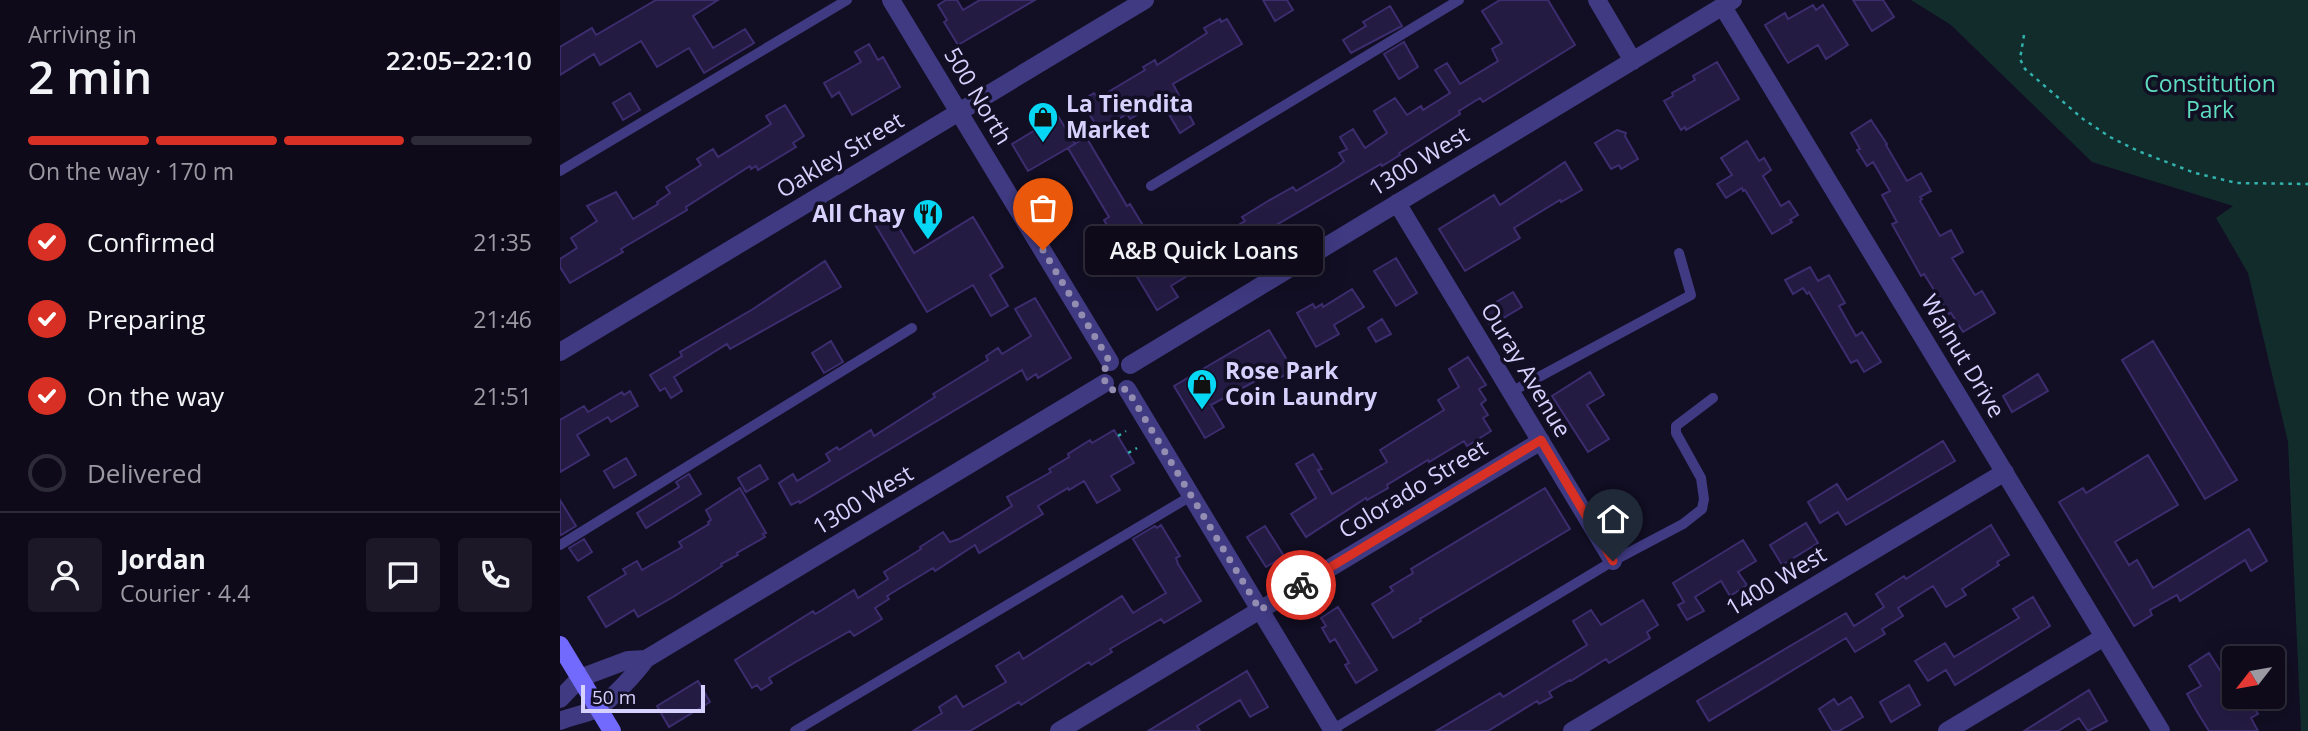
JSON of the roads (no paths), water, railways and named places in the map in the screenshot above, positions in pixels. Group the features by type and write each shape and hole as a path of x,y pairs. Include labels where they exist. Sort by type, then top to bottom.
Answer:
{"main road":[{"path":"560,645 612,731"}],"street":[{"name":"500 North","path":"891,0 1110,362"},
{"name":"Oakley Street","path":"560,352 1145,0"},
{"path":"1597,0 1633,61"},
{"name":"1300 West","path":"1130,365 1728,3"},
{"name":"Walnut Drive","path":"1728,3 2161,731"},
{"name":"Ouray Avenue","path":"1398,203 1613,561"},
{"path":"1120,359 1130,365 1135,378 1127,389 1114,391 1105,383 1104,370 1110,362 1120,359"},
{"name":"1300 West","path":"560,721 598,708 636,674 646,659 1105,383"},
{"path":"1127,389 1332,731"},
{"name":"Colorado Street","path":"1059,731 1541,440"},
{"name":"1400 West","path":"1572,731 2005,472"},
{"path":"1947,731 2104,637"},
{"name":"1300 West","path":"560,699 580,678 628,660 646,659"}],"lane":[{"path":"560,171 846,0"},
{"path":"1151,186 1459,0"},
{"path":"1511,392 1691,295 1679,253"},
{"path":"560,545 912,328"},
{"path":"1332,731 1613,561 1684,524 1702,509 1704,499 1701,478 1676,433 1676,426 1713,398"},
{"path":"795,731 1191,496"}],"place":[{"name":"La Tiendita Market","path":"1043,144"},
{"name":"All Chay","path":"928,241"},
{"name":"A&B Quick Loans","path":"1043,250"},
{"name":"Rose Park Coin Laundry","path":"1202,411"}],"park label":[{"name":"Constitution Park","path":"2210,97"}]}
